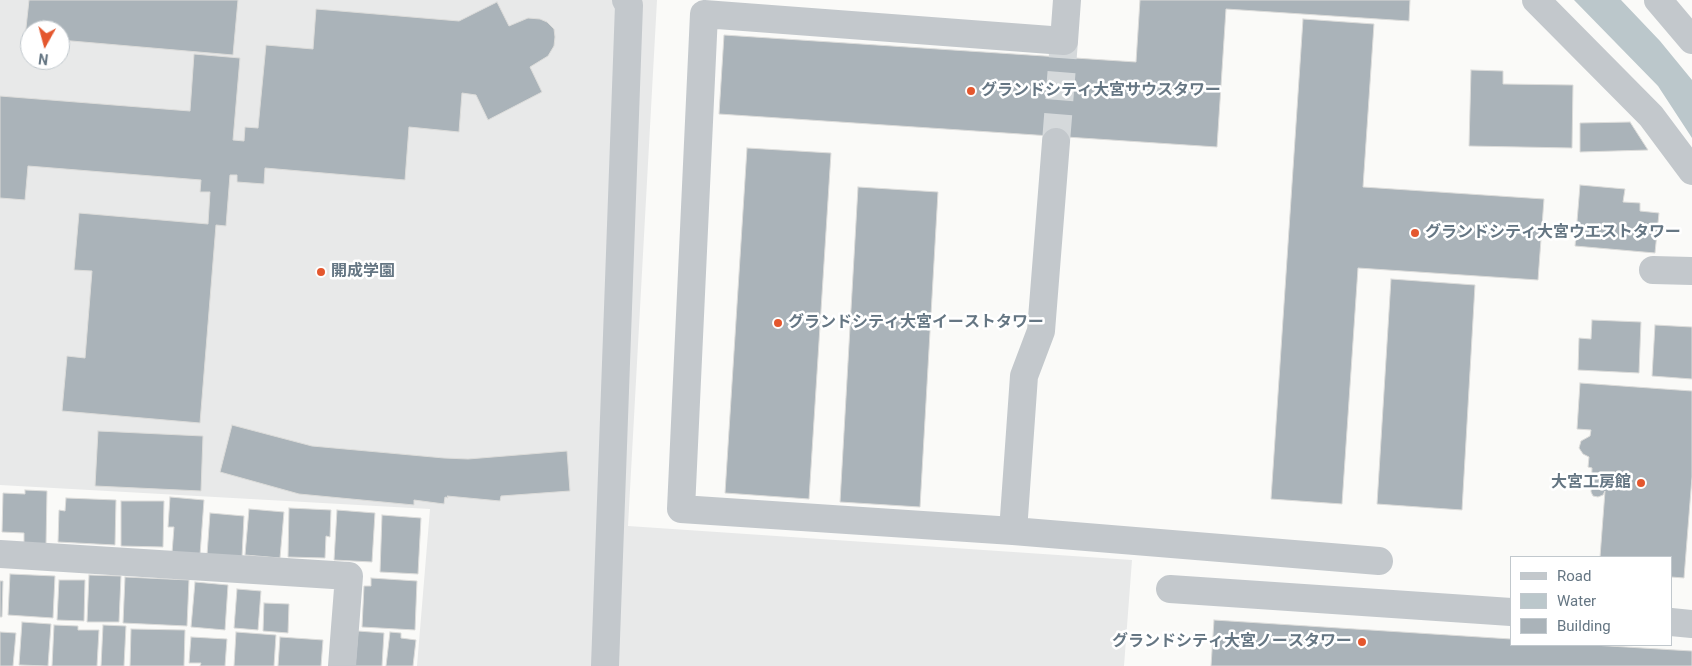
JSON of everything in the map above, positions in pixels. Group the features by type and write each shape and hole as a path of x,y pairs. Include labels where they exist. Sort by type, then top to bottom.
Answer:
{"street":[{"path":"605,666 629,5 626,0"},
{"path":"1067,0 1064,41 704,14 681,509 1013,531 1379,561"},
{"path":"1536,0 1651,116 1692,171"},
{"path":"1658,0 1692,40"},
{"path":"1013,531 1024,376 1041,332 1056,142"},
{"path":"1653,270 1692,271"},
{"path":"1266,595 1269,552"},
{"path":"0,554 350,576 342,666"},
{"path":"1170,589 1510,612"},
{"path":"1672,622 1692,624"}],"shaded area":[{"name":"開成学園","path":"0,0 657,0 628,526 1132,560 1124,666 417,666 430,509 0,485"}],"water":[{"path":"1574,0 1621,0 1660,41 1692,80 1692,138 1658,86"}],"building":[{"path":"29,0 238,0 233,55 70,41 70,20 27,20"},
{"name":"グランドシティ大宮サウスタワー","path":"1140,0 1410,0 1409,21 1226,9 1217,147 719,114 724,35 1136,62"},
{"path":"497,2 509,26 528,18 540,19 547,22 554,29 554,46 548,56 530,67 542,92 488,120 476,95 462,93 459,132 409,127 405,180 265,168 264,184 237,182 237,175 230,175 226,226 216,225 200,423 62,411 67,356 85,358 92,271 74,270 79,213 208,224 210,192 200,192 201,180 28,166 25,200 0,198 0,96 190,111 194,54 240,58 233,140 244,141 245,127 258,128 266,45 313,49 316,9 459,21"},
{"name":"グランドシティ大宮ウエストタワー","path":"1303,19 1374,24 1363,187 1544,199 1538,280 1358,268 1342,504 1271,499"},
{"path":"1471,70 1503,71 1503,84 1573,85 1572,148 1469,146"},
{"path":"1630,122 1648,150 1580,152 1580,123"},
{"name":"グランドシティ大宮イーストタワー","path":"747,148 831,153 809,499 725,493"},
{"path":"1580,185 1625,189 1623,202 1640,203 1640,211 1659,213 1655,253 1575,246"},
{"path":"858,187 938,192 920,507 840,502"},
{"path":"1391,279 1475,285 1462,510 1377,504"},
{"path":"1592,320 1641,322 1639,373 1578,370 1579,338 1591,339"},
{"path":"1655,325 1692,327 1692,379 1652,376"},
{"name":"大宮工房館","path":"1580,383 1692,391 1692,477 1684,578 1672,577 1672,556 1600,556 1605,491 1603,495 1598,497 1593,496 1591,492 1592,468 1588,467 1589,457 1583,454 1579,448 1581,441 1590,436 1591,430 1577,429"},
{"path":"232,425 312,446 444,458 468,459 567,451 570,491 501,496 500,501 447,496 448,498 445,497 444,504 414,500 414,505 299,494 220,472"},
{"path":"98,431 203,436 201,491 95,486"},
{"path":"25,490 47,491 46,545 24,544 24,533 2,532 3,493 25,494"},
{"path":"170,497 204,500 200,555 172,553 174,527 168,527"},
{"path":"66,498 116,500 115,545 58,542 59,510 65,511"},
{"path":"121,501 164,501 163,547 121,546"},
{"path":"289,508 331,510 330,537 326,536 325,558 288,557"},
{"path":"249,509 284,512 280,558 245,555"},
{"path":"337,510 375,513 372,562 334,560"},
{"path":"210,513 244,516 242,557 207,555"},
{"path":"382,515 421,518 418,574 380,572"},
{"path":"10,574 55,576 53,618 8,615"},
{"path":"89,575 121,576 119,622 87,622"},
{"path":"125,577 189,580 187,626 123,623"},
{"path":"371,578 417,581 415,630 362,627 364,586 371,586"},
{"path":"59,580 85,580 84,621 57,620"},
{"path":"0,581 3,581 2,617 0,617"},
{"path":"195,582 228,585 225,630 191,627"},
{"path":"237,589 261,591 258,630 234,628"},
{"path":"264,603 289,604 288,633 263,631"},
{"name":"グランドシティ大宮ノースタワー","path":"1214,620 1510,639 1510,646 1610,646 1692,651 1692,666 1211,666"},
{"path":"22,622 51,624 48,666 19,665"},
{"path":"54,625 78,626 78,630 99,630 97,666 52,666"},
{"path":"103,625 126,626 124,666 101,666"},
{"path":"131,629 185,630 184,666 130,666"},
{"path":"358,631 384,633 382,666 355,666"},
{"path":"0,632 16,633 13,666 0,666"},
{"path":"236,632 276,635 274,666 234,666"},
{"path":"390,632 401,633 401,638 416,640 413,666 386,666"},
{"path":"191,637 227,639 225,666 200,666 201,663 189,663"},
{"path":"280,637 323,640 321,666 278,666"}],"tunnel":[{"path":"1056,142 1064,41"}],"place":[{"name":"グランドシティ大宮サウスタワー","path":"971,91"},
{"name":"グランドシティ大宮ウエストタワー","path":"1415,233"},
{"name":"開成学園","path":"321,272"},
{"name":"グランドシティ大宮イーストタワー","path":"778,323"},
{"name":"大宮工房館","path":"1641,483"},
{"name":"グランドシティ大宮ノースタワー","path":"1362,642"}]}
